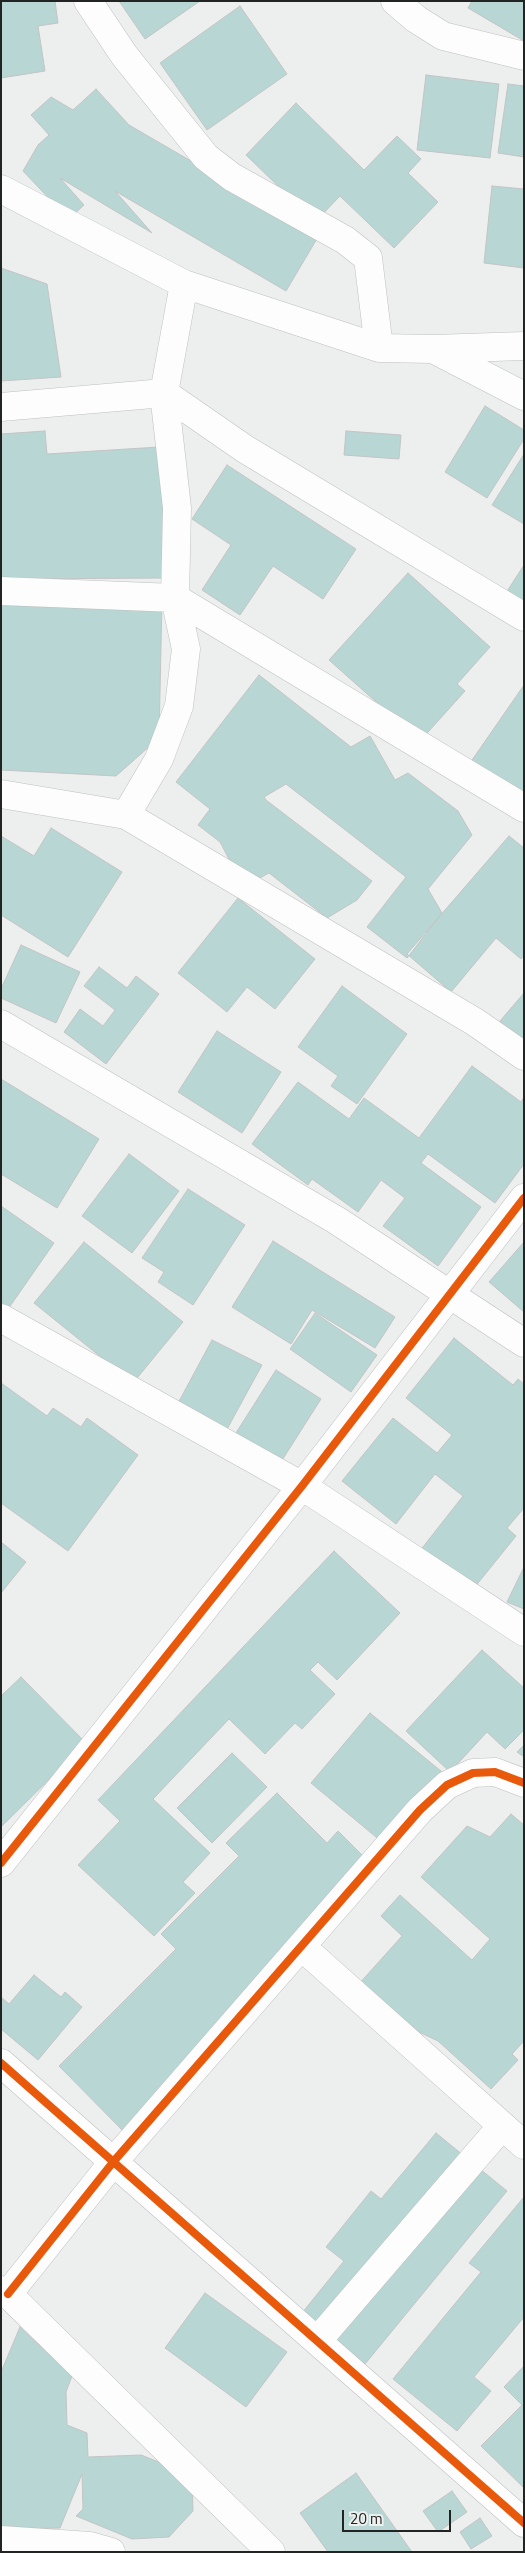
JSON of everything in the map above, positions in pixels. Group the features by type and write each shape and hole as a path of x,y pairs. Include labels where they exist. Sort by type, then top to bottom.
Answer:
{"street":[{"path":"88,1 124,55 206,157 232,177 345,240 368,258 379,348"},
{"path":"395,1 416,19 443,36 524,56"},
{"path":"1,188 184,284 379,348 433,349 524,346"},
{"path":"126,815 159,759 178,706 186,649 175,598 178,508 164,393 184,284"},
{"path":"433,349 524,396"},
{"path":"1,407 164,393 245,449 524,617"},
{"path":"1,591 175,598 524,808"},
{"path":"1,794 126,815 475,1022 524,1056"},
{"path":"1,1024 336,1220 524,1343"},
{"path":"1,1863 302,1486 524,1198"},
{"path":"1,1318 302,1486 524,1632"},
{"path":"271,2552 5,2292 114,2162 420,1810 447,1785 473,1773 495,1772 524,1783"},
{"path":"302,1947 524,2145"},
{"path":"1,2063 524,2523"},
{"path":"318,2340 502,2126"},
{"path":"1,2540 90,2546 111,2552"}],"building":[{"path":"1,1 55,1 58,23 38,26 45,71 1,78"},
{"path":"119,1 200,1 145,39"},
{"path":"472,1 524,1 524,41 468,8"},
{"path":"240,6 287,74 207,130 160,63"},
{"path":"426,75 499,84 490,158 417,150"},
{"path":"508,84 524,86 524,157 498,153"},
{"path":"96,89 129,125 315,233 318,237 286,291 115,191 152,233 60,178 84,205 71,217 58,208 23,171 38,145 49,135 31,115 51,97 73,110"},
{"path":"296,103 364,170 397,136 421,159 408,173 438,202 394,248 340,196 315,222 246,155"},
{"path":"492,186 524,189 524,268 484,263"},
{"path":"1,268 47,284 61,377 1,381"},
{"path":"485,406 524,430 524,439 487,498 445,472"},
{"path":"45,431 47,454 159,447 168,578 1,579 1,434"},
{"path":"346,431 401,435 399,459 344,455"},
{"path":"524,454 524,524 492,505"},
{"path":"227,465 356,549 323,599 273,566 240,615 202,590 231,545 192,519"},
{"path":"524,565 524,608 504,596"},
{"path":"408,573 490,647 457,684 465,691 420,741 329,660"},
{"path":"1,598 162,601 159,738 116,776 1,770"},
{"path":"259,675 351,747 370,736 395,780 408,773 458,811 472,835 428,889 442,913 407,958 367,927 406,877 286,784 264,797 266,800 372,881 357,900 327,918 269,873 256,880 230,861 220,842 198,825 210,809 176,782"},
{"path":"524,685 524,799 470,763"},
{"path":"51,828 122,872 68,957 1,915 1,836 34,856"},
{"path":"509,836 524,848 524,956 521,959 496,938 451,992 407,954"},
{"path":"238,898 315,959 275,1009 247,987 227,1012 178,973"},
{"path":"21,945 80,972 56,1023 1,998 1,989"},
{"path":"99,967 127,988 136,976 159,994 106,1064 64,1032 80,1009 103,1026 115,1010 84,986"},
{"path":"342,986 407,1034 357,1104 331,1086 338,1076 298,1047"},
{"path":"524,993 524,1042 500,1021"},
{"path":"217,1031 281,1072 242,1133 178,1092"},
{"path":"472,1066 521,1102 524,1097 524,1164 495,1203 428,1154 421,1163 481,1207 438,1266 383,1226 405,1198 381,1180 358,1212 312,1179 308,1185 252,1144 298,1082 349,1119 364,1098 419,1138"},
{"path":"1,1079 99,1139 57,1208 1,1174"},
{"path":"129,1154 179,1191 132,1253 82,1216"},
{"path":"188,1189 245,1225 193,1305 158,1282 164,1272 142,1258"},
{"path":"1,1206 54,1243 6,1312 1,1308"},
{"path":"273,1241 395,1317 375,1348 312,1310 291,1344 232,1307"},
{"path":"84,1242 183,1322 133,1383 34,1303"},
{"path":"524,1242 524,1312 489,1282"},
{"path":"315,1313 377,1355 351,1392 290,1349"},
{"path":"454,1338 513,1385 518,1379 524,1384 524,1508 507,1528 516,1536 470,1593 419,1552 463,1496 435,1474 396,1524 342,1481 393,1418 437,1453 452,1435 406,1398"},
{"path":"212,1340 262,1365 226,1431 177,1405"},
{"path":"276,1370 321,1399 279,1465 234,1436"},
{"path":"1,1383 47,1416 53,1408 81,1427 87,1418 138,1455 68,1551 1,1503"},
{"path":"1,1542 26,1562 1,1593"},
{"path":"334,1551 400,1613 337,1680 318,1662 310,1670 335,1694 302,1729 295,1723 265,1754 229,1719 153,1799 210,1853 183,1882 195,1893 154,1936 78,1865 120,1821 98,1800"},
{"path":"524,1567 524,1609 507,1602"},
{"path":"482,1650 524,1688 524,1730 505,1749 487,1732 450,1772 406,1731"},
{"path":"21,1677 86,1743 1,1827 1,1696"},
{"path":"370,1713 447,1776 388,1847 311,1783"},
{"path":"524,1745 524,1757 517,1752"},
{"path":"232,1753 267,1787 212,1843 177,1808"},
{"path":"277,1793 327,1843 338,1831 365,1858 129,2137 59,2066 176,1949 161,1934 239,1856 226,1843"},
{"path":"511,1814 524,1825 524,2041 512,2054 518,2060 491,2089 438,2041 400,2023 358,1985 402,1936 381,1916 400,1895 472,1960 490,1939 421,1877 467,1826 490,1837"},
{"path":"34,1975 61,1997 65,1992 82,2007 38,2060 1,2029 1,1997 9,2004"},
{"path":"436,2133 507,2191 365,2364 302,2313 344,2261 326,2247 371,2191 381,2199"},
{"path":"524,2197 524,2317 474,2377 491,2391 457,2431 393,2379 481,2272 469,2263"},
{"path":"205,2293 287,2352 246,2407 165,2348"},
{"path":"20,2327 72,2376 66,2392 67,2425 87,2433 88,2457 141,2455 192,2475 193,2511 169,2537 132,2539 76,2516 83,2509 82,2474 60,2528 19,2529 1,2534 1,2372"},
{"path":"524,2366 524,2488 481,2446 522,2405 504,2387"},
{"path":"356,2473 412,2552 328,2552 300,2513"},
{"path":"452,2491 467,2512 438,2532 423,2511"},
{"path":"480,2518 492,2536 471,2549 460,2532"}],"cycle path":[{"path":"1,1863 302,1486 524,1198"},
{"path":"8,2294 114,2161 420,1810 447,1785 473,1773 495,1772 524,1783"},
{"path":"1,2063 524,2523"}]}
